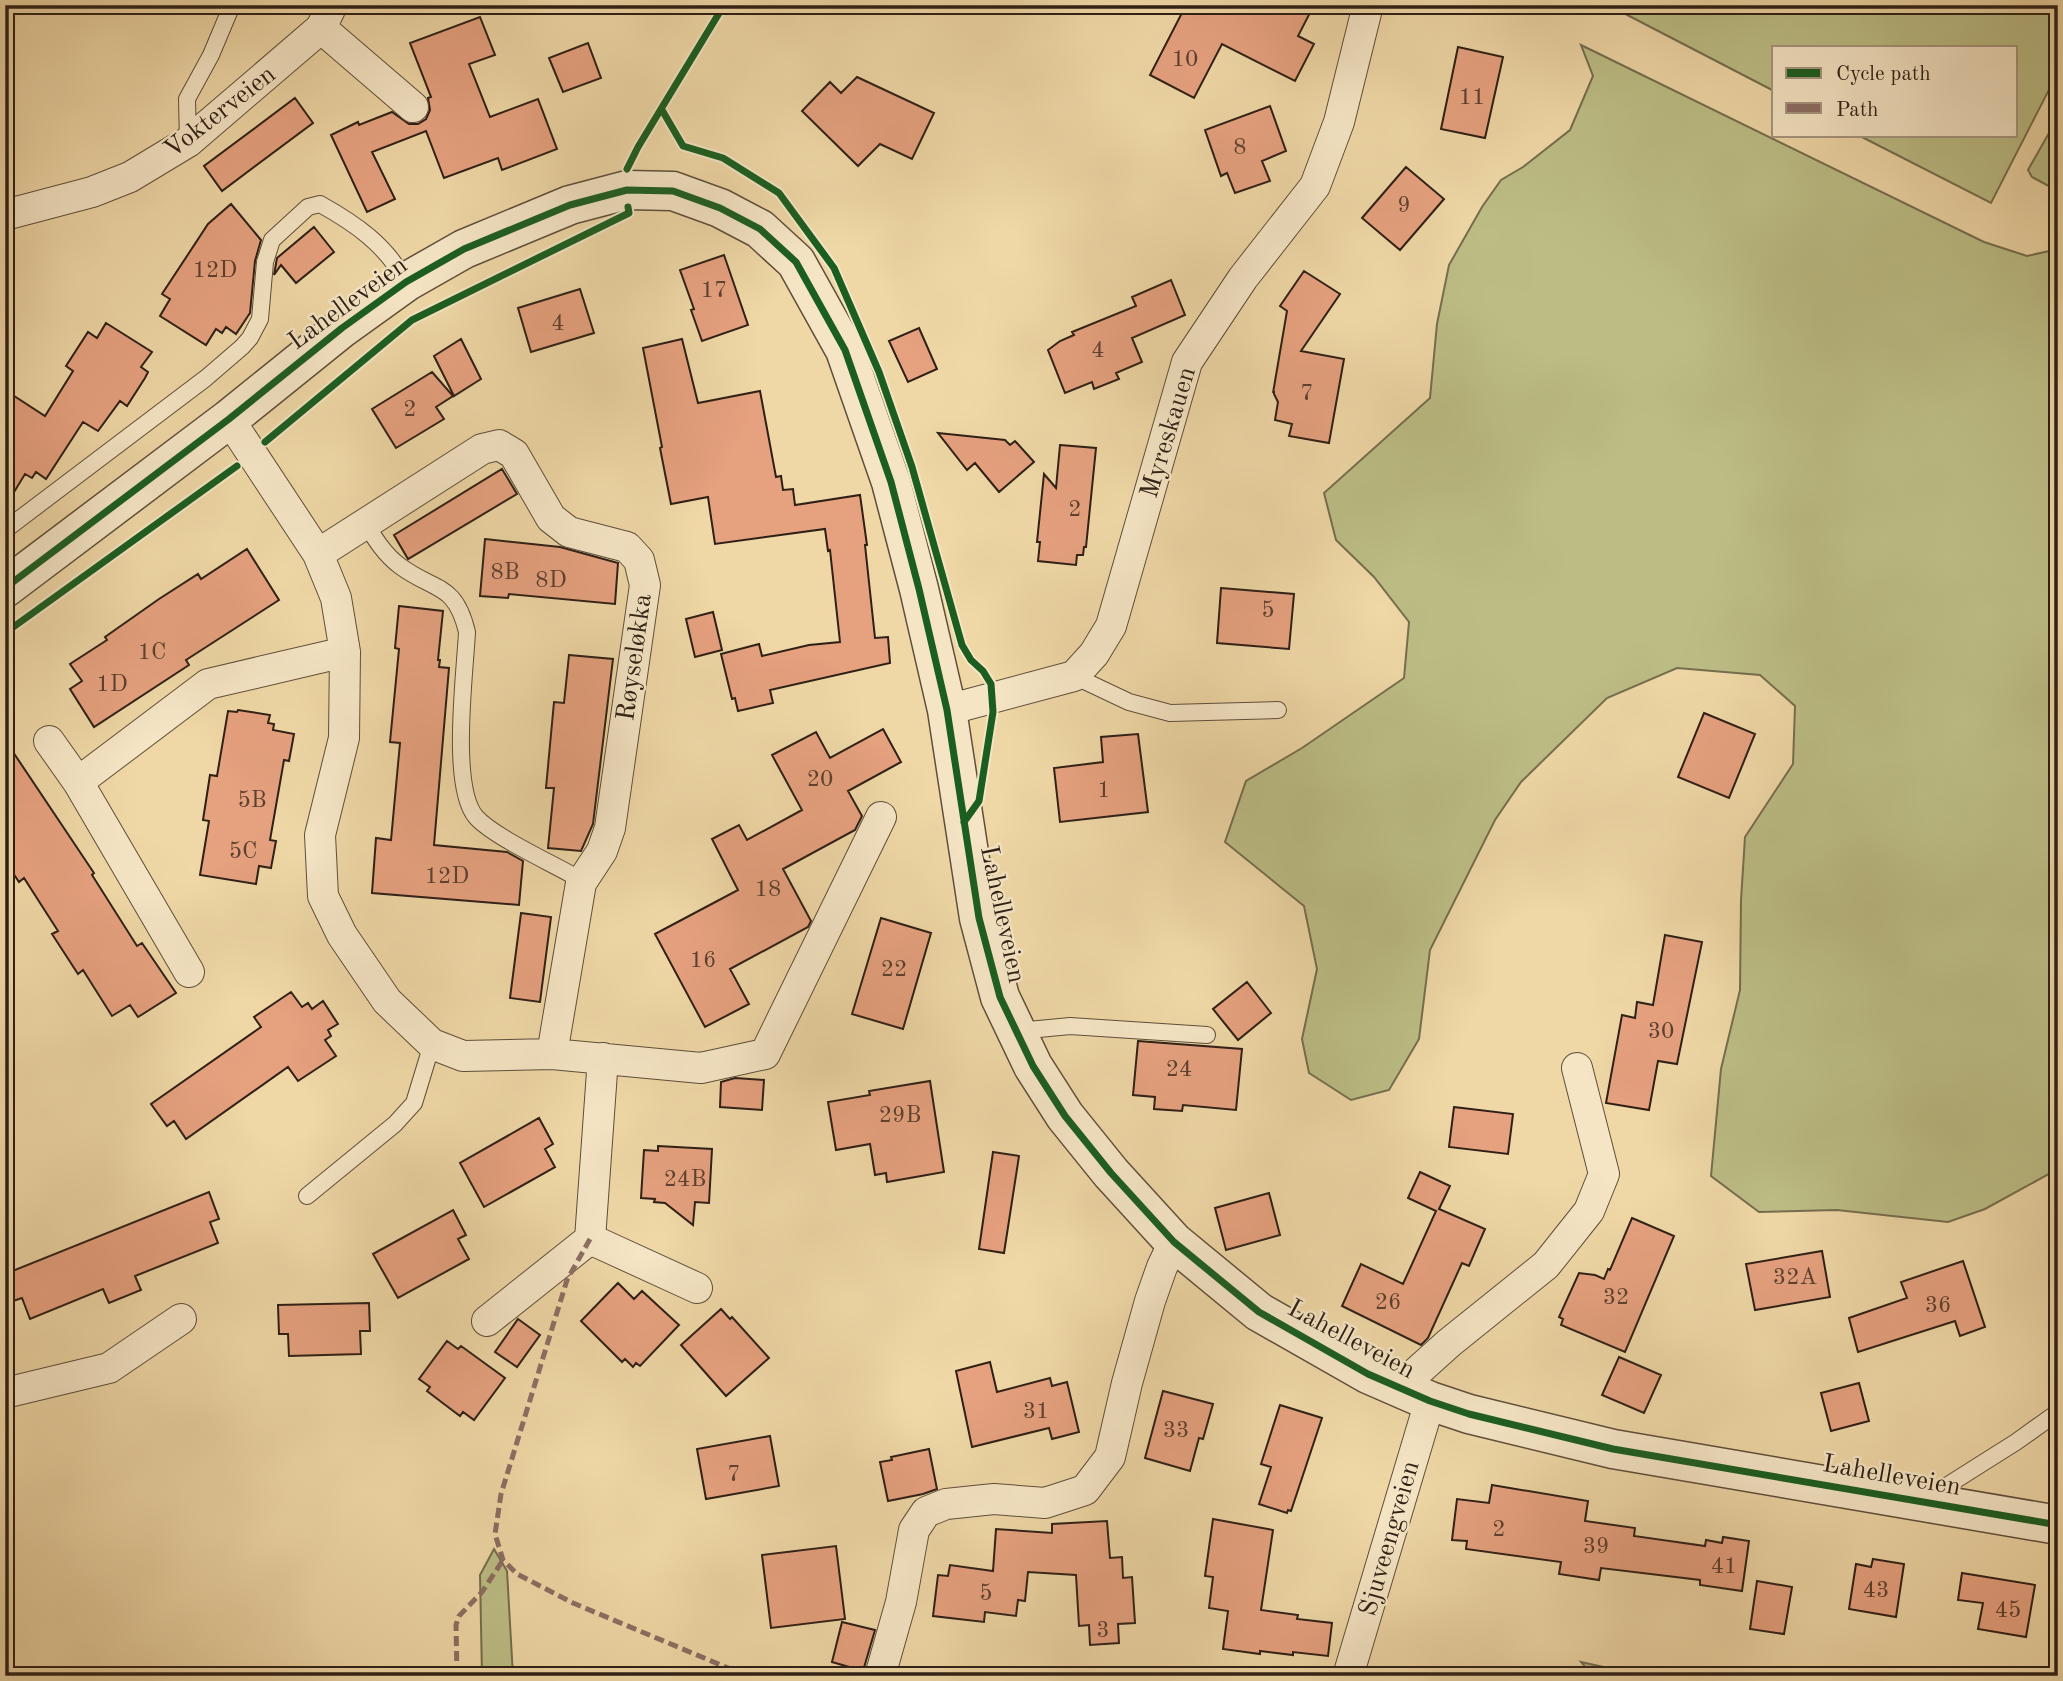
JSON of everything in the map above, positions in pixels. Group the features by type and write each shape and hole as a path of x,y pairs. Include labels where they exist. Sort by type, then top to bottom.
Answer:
{"street":[{"name":"Myreskauen","path":"1074,676 1094,654 1111,626 1186,362 1243,278 1315,186 1339,122 1368,5"},
{"name":"Vokterveien","path":"5,215 92,192 130,177 187,142 326,17"},
{"path":"326,17 413,107"},
{"name":"Lahelleveien","path":"5,588 229,419 342,328 406,282 464,249 523,222 570,205 627,190 673,191 720,208 760,229 796,262 845,350 891,482 947,710 979,918 1000,998 1033,1066 1066,1116 1111,1173 1174,1242 1259,1312 1368,1374 1414,1395 1469,1414 1613,1449 2058,1525"},
{"path":"229,419 318,554 336,598 345,652 344,738 320,835 323,896 342,935 387,1001 432,1044 463,1056 552,1055 701,1068 765,1054 881,817"},
{"name":"Røyseløkka","path":"318,554 482,449 499,445 514,454 551,519 569,532 627,547 639,560 645,585 610,828 602,851 581,883 552,1055"},
{"path":"78,782 208,684 345,652"},
{"path":"947,710 1074,676"},
{"path":"49,741 78,782 189,972"},
{"path":"487,1321 590,1239 603,1058"},
{"name":"Lahelleveien","path":"1414,1395 1449,1343 1546,1265 1589,1211 1604,1174 1577,1068"},
{"path":"590,1239 697,1288"},
{"path":"880,1676 901,1602 914,1530 926,1512 946,1504 994,1499 1045,1503 1084,1490 1110,1457 1150,1301 1174,1242"},
{"path":"5,1393 109,1368 181,1319"},
{"name":"Sjuveengveien","path":"1348,1676 1414,1395"}],"lane":[{"path":"187,142 187,99 211,55 232,5"},
{"path":"5,530 206,378 242,347 260,319 269,245 308,207 320,204 350,221 382,246 397,264 406,282"},
{"path":"366,524 394,562 444,590 458,604 462,613 467,632 462,766 465,794 472,812 488,827 572,875 581,883"},
{"path":"1074,676 1129,702 1170,713 1279,710"},
{"path":"1016,1031 1070,1027 1207,1035"},
{"path":"307,1196 395,1124 414,1103 432,1044"},
{"path":"1924,1501 2017,1442 2058,1412"}],"green space":[{"path":"1608,5 2058,5 2058,72 1991,203 1860,136 2018,136 2018,46 1772,46 1772,90"},
{"path":"1581,45 1984,242 2027,256 2058,249 2058,1169 1985,1209 1948,1222 1837,1210 1759,1212 1711,1176 1721,1069 1740,990 1745,837 1793,764 1795,706 1760,675 1677,668 1607,698 1521,782 1495,820 1430,950 1419,1039 1389,1090 1351,1100 1309,1073 1302,1039 1317,969 1304,906 1225,842 1246,781 1302,748 1404,678 1409,622 1374,577 1336,540 1324,493 1430,398 1437,324 1449,265 1482,207 1501,180 1523,167 1570,130 1593,76"},
{"path":"2058,117 2058,191 2032,177 2028,170"},
{"path":"494,1549 507,1571 513,1676 482,1676 480,1575"},
{"path":"1581,1662 1644,1676 1593,1676"}],"building":[{"path":"1186,5 1314,5 1298,36 1314,44 1295,81 1222,44 1194,98 1150,75"},
{"path":"480,17 495,55 469,64 490,117 538,99 557,149 502,170 498,158 444,178 426,131 372,152 395,199 367,212 331,135 358,122 359,125 392,112 409,124 418,124 426,119 430,110 428,98 431,97 410,43"},
{"path":"588,43 601,78 563,92 549,58"},
{"path":"1458,47 1503,57 1485,138 1441,129"},
{"path":"857,77 934,113 912,159 880,144 858,166 802,111 830,82 841,93"},
{"path":"295,98 313,123 222,191 204,166"},
{"path":"1270,106 1286,151 1262,161 1270,181 1235,193 1227,173 1221,176 1205,130"},
{"path":"1406,167 1444,199 1400,250 1362,218"},
{"path":"231,204 261,240 255,261 250,313 236,334 226,327 222,333 216,329 206,345 160,316 170,299 162,294 208,224"},
{"path":"314,227 334,252 296,283 281,265 274,275 277,258"},
{"path":"724,255 748,325 702,341 680,270"},
{"path":"1304,271 1340,294 1301,351 1344,359 1329,443 1289,436 1292,424 1275,420 1278,402 1274,391 1273,393 1287,311 1280,306"},
{"path":"1171,280 1185,315 1132,338 1142,362 1116,373 1119,379 1094,389 1092,382 1065,393 1048,350 1074,335 1072,332 1136,306 1132,297"},
{"path":"580,289 594,333 531,352 518,308"},
{"path":"106,323 152,352 141,367 148,372 145,378 127,406 120,401 98,431 83,422 46,479 36,472 32,478 25,474 5,507 5,390 45,416 73,371 66,366 88,332 97,338"},
{"path":"919,328 937,369 908,382 889,341"},
{"path":"461,339 481,379 454,396 434,356"},
{"path":"682,339 698,403 760,391 776,477 781,476 783,490 793,489 795,505 860,495 875,638 888,637 890,663 770,690 773,703 738,711 735,698 732,699 721,654 759,644 762,656 809,645 840,642 830,550 828,551 825,529 715,544 708,497 671,504 643,348"},
{"path":"432,372 453,396 436,407 444,419 396,448 372,409"},
{"path":"938,433 1005,440 1010,445 1015,441 1034,462 999,492 975,463 967,470"},
{"path":"1060,445 1096,448 1086,547 1083,555 1077,555 1076,565 1038,561 1040,542 1037,542 1044,474 1056,488"},
{"path":"502,469 517,494 408,559 394,535"},
{"path":"485,539 560,547 618,563 615,604 509,594 508,598 480,596"},
{"path":"247,549 279,600 186,660 189,665 94,727 70,689 82,681 70,664 107,640 105,637 159,599 198,574 201,579"},
{"path":"1221,588 1294,594 1289,649 1217,643"},
{"path":"399,606 443,611 438,660 439,667 449,668 434,845 507,852 523,861 519,905 372,893 376,838 391,840 400,743 390,742 399,649 395,648"},
{"path":"713,612 722,650 695,657 686,619"},
{"path":"569,655 613,659 593,824 581,851 548,848 554,788 546,788 554,702 564,703"},
{"path":"228,711 270,715 268,723 274,724 273,730 294,734 289,761 284,760 270,840 276,841 271,868 259,866 256,884 200,875 209,821 203,820 210,775 217,776"},
{"path":"1704,713 1755,734 1729,798 1678,777"},
{"path":"883,729 901,762 848,791 862,816 855,830 783,869 811,921 808,927 730,969 749,1004 705,1027 655,934 738,890 712,839 739,825 747,840 802,810 772,755 816,732 830,758"},
{"path":"1138,734 1148,812 1060,822 1054,768 1103,762 1101,737"},
{"path":"5,740 94,873 92,875 137,946 142,943 176,993 138,1017 130,1005 112,1016 83,970 78,974 52,934 58,931 24,878 19,882 5,861"},
{"path":"521,913 551,917 540,1002 510,998"},
{"path":"881,918 931,933 903,1029 852,1014"},
{"path":"1665,935 1702,942 1677,1064 1658,1061 1649,1110 1606,1103 1622,1015 1635,1018 1637,1002 1653,1005"},
{"path":"1247,982 1271,1013 1238,1040 1213,1009"},
{"path":"291,992 302,1007 308,1003 312,1009 323,1001 338,1024 328,1030 331,1036 325,1040 336,1056 298,1081 288,1067 186,1139 174,1121 167,1126 151,1104 261,1027 254,1017"},
{"path":"1138,1041 1242,1049 1236,1110 1183,1105 1182,1111 1154,1109 1155,1097 1133,1095"},
{"path":"735,1078 764,1080 762,1110 720,1107 721,1082"},
{"path":"930,1081 944,1172 887,1182 886,1173 875,1175 870,1144 836,1150 828,1102 870,1095 869,1091"},
{"path":"1454,1107 1513,1114 1508,1154 1449,1147"},
{"path":"539,1118 553,1144 545,1149 555,1167 484,1207 460,1163"},
{"path":"658,1146 712,1149 709,1203 695,1202 693,1225 665,1203 641,1198 644,1150 658,1151"},
{"path":"993,1152 1019,1156 1004,1253 979,1249"},
{"path":"1420,1172 1450,1186 1439,1209 1485,1229 1469,1266 1462,1263 1428,1338 1421,1345 1342,1306 1361,1264 1403,1284 1436,1211 1408,1198"},
{"path":"209,1192 219,1219 210,1222 218,1243 135,1276 141,1290 109,1303 103,1289 30,1319 22,1298 13,1301 5,1283 5,1274"},
{"path":"1269,1193 1280,1235 1226,1250 1215,1208"},
{"path":"453,1210 466,1235 458,1239 469,1259 398,1298 373,1254"},
{"path":"1632,1218 1674,1236 1625,1352 1561,1325 1563,1319 1559,1317 1579,1273 1604,1279"},
{"path":"1822,1251 1830,1297 1755,1310 1746,1264"},
{"path":"1963,1261 1985,1327 1960,1336 1955,1321 1858,1352 1849,1318 1907,1298 1901,1282"},
{"path":"618,1283 634,1299 642,1291 679,1325 640,1366 636,1363 633,1367 625,1359 622,1362 581,1321"},
{"path":"369,1303 370,1331 360,1331 361,1354 289,1356 288,1334 279,1334 278,1305"},
{"path":"721,1309 730,1319 732,1317 769,1358 726,1396 681,1345"},
{"path":"518,1319 540,1335 517,1367 495,1352"},
{"path":"447,1341 458,1349 461,1346 505,1378 474,1420 463,1412 460,1416 427,1391 430,1387 419,1379"},
{"path":"1619,1357 1661,1375 1644,1413 1602,1395"},
{"path":"990,1362 997,1392 1050,1378 1052,1386 1067,1382 1079,1432 1052,1439 1049,1428 972,1447 956,1371"},
{"path":"1859,1383 1869,1421 1831,1431 1821,1393"},
{"path":"1163,1391 1213,1404 1203,1439 1199,1438 1190,1471 1145,1458"},
{"path":"1280,1405 1322,1418 1291,1511 1288,1510 1287,1513 1259,1504 1271,1467 1261,1464"},
{"path":"770,1436 779,1486 706,1499 697,1449"},
{"path":"929,1449 937,1489 888,1501 880,1462"},
{"path":"1492,1485 1588,1501 1585,1521 1635,1528 1634,1536 1705,1546 1706,1540 1722,1543 1723,1537 1749,1541 1742,1591 1700,1585 1700,1580 1601,1568 1599,1580 1559,1574 1561,1562 1466,1549 1467,1541 1452,1540 1457,1499 1489,1503"},
{"path":"1213,1519 1273,1530 1261,1610 1298,1615 1297,1619 1332,1623 1328,1656 1260,1651 1260,1654 1223,1649 1228,1611 1209,1608 1213,1577 1205,1576"},
{"path":"1107,1521 1110,1558 1122,1557 1123,1578 1132,1577 1135,1623 1118,1624 1119,1643 1090,1645 1089,1625 1079,1626 1076,1575 1028,1572 1025,1601 1018,1600 1016,1616 985,1612 984,1622 933,1616 938,1575 948,1576 950,1565 993,1571 996,1529 1052,1533 1052,1524"},
{"path":"836,1546 845,1619 771,1628 762,1555"},
{"path":"1873,1559 1904,1564 1896,1617 1849,1609 1856,1564 1871,1567"},
{"path":"1962,1573 2035,1585 2026,1637 1978,1629 1983,1603 1958,1600"},
{"path":"1757,1581 1792,1587 1784,1634 1750,1629"},
{"path":"842,1622 875,1630 863,1671 832,1662"}],"marked path":[{"path":"590,1239 567,1280 501,1494 495,1534 503,1560 517,1574 573,1603 747,1676"},
{"path":"457,1676 456,1625 459,1616 482,1592 503,1560"}],"cycle path":[{"path":"627,169 724,5"},
{"path":"662,110 683,146 723,158 779,193 834,268 879,372 912,467 962,645 991,684 993,712 979,801 964,822"},
{"path":"5,588 229,419 342,328 406,282 464,249 570,205 627,190 673,191 720,208 760,229 796,262 845,350 891,482 919,589 947,710 979,918 1000,997 1033,1066 1065,1116 1111,1173 1174,1242 1259,1312 1368,1374 1430,1401 1469,1414 1613,1449 2058,1525"},
{"path":"265,442 412,320 629,213 628,207"},
{"path":"5,633 237,466"}]}
